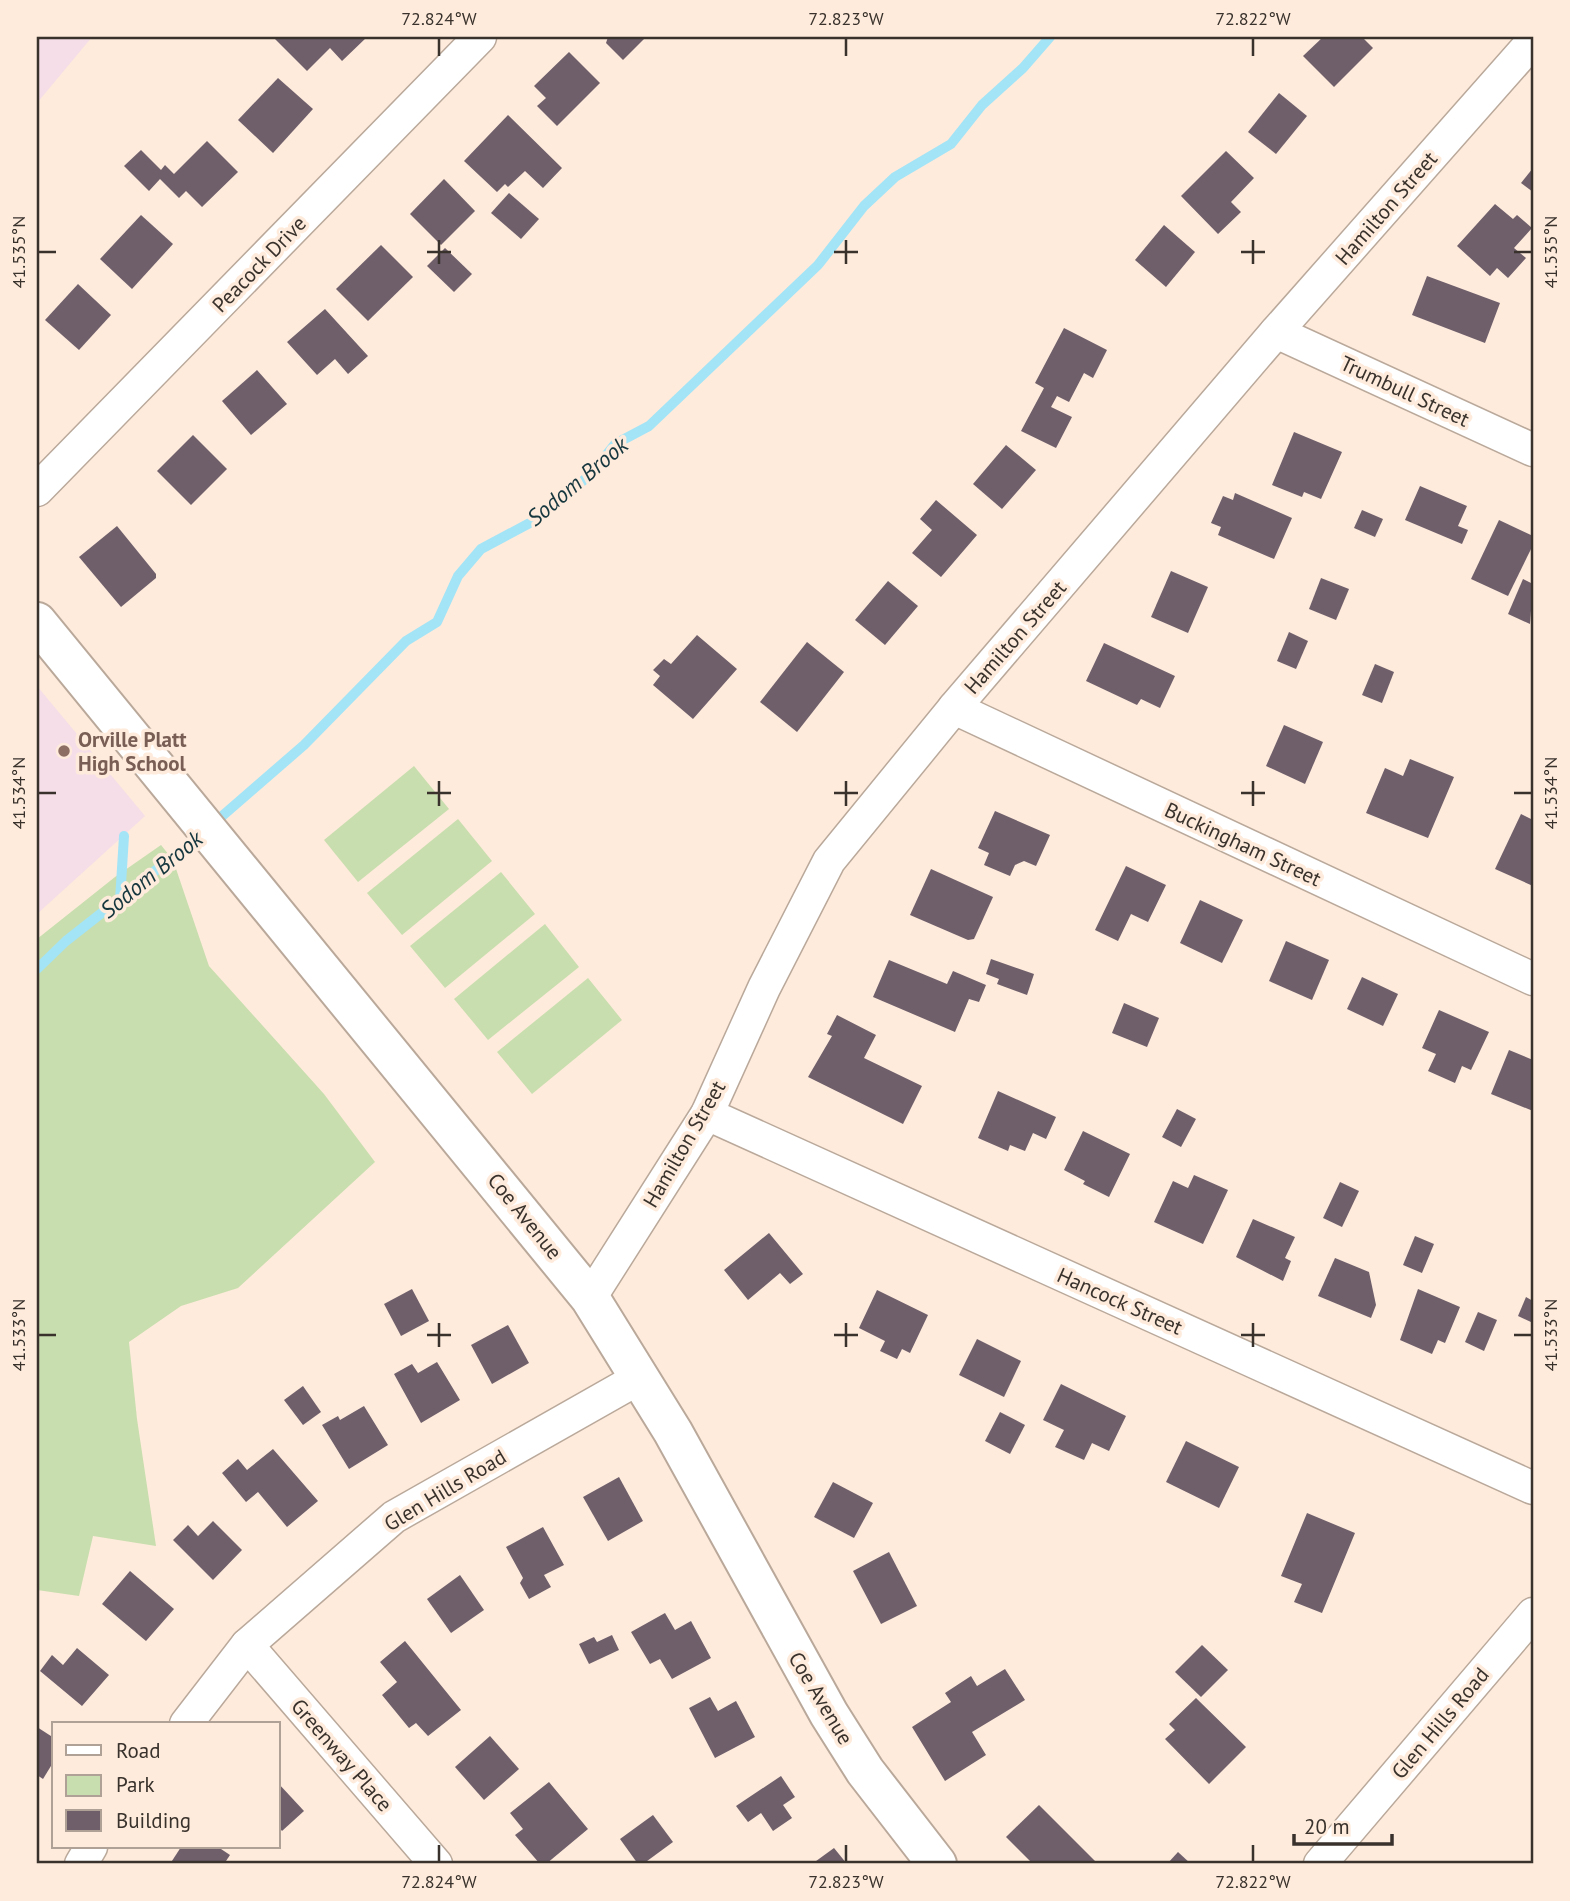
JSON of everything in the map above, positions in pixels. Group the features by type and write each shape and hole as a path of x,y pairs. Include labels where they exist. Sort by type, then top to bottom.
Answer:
{"street":[{"name":"Peacock Drive","path":"37,490 480,37"},
{"name":"Hamilton Street","path":"590,1298 707,1114 764,988 829,860 954,708 1276,332 1533,41"},
{"name":"Trumbull Street","path":"1276,332 1533,450"},
{"name":"Coe Avenue","path":"37,622 590,1298 641,1377 829,1714 865,1771 937,1864"},
{"name":"Buckingham Street","path":"954,708 1533,979"},
{"name":"Hancock Street","path":"707,1114 1533,1488"},
{"name":"Glen Hills Road","path":"188,1722 247,1645 394,1517 641,1377"},
{"name":"Glen Hills Road","path":"1320,1864 1533,1614"},
{"name":"Greenway Place","path":"247,1645 436,1864"},
{"path":"81,1864 90,1848"}],"shaded area":[{"path":"37,37 92,37 37,103"},
{"name":"Orville Platt High School","path":"37,686 145,816 37,914"}],"green space":[{"path":"414,766 449,809 358,882 324,840"},
{"path":"458,819 492,861 402,935 367,893"},
{"path":"161,845 173,860 209,966 324,1094 375,1162 238,1288 181,1306 129,1342 137,1419 156,1546 93,1536 79,1596 37,1590 37,939 115,877"},
{"path":"501,872 535,914 445,988 410,946"},
{"path":"545,924 579,967 488,1040 454,999"},
{"path":"588,978 622,1020 532,1094 497,1052"}],"building":[{"path":"367,37 342,61 330,48 307,71 275,39"},
{"path":"608,37 646,37 623,60 606,43"},
{"path":"1323,37 1362,37 1373,48 1334,87 1303,56"},
{"path":"569,52 600,83 557,126 537,106 546,98 534,86"},
{"path":"278,78 313,109 273,153 238,120"},
{"path":"1279,93 1307,116 1276,154 1248,132"},
{"path":"508,115 562,168 543,188 525,171 508,187 505,184 497,192 464,161"},
{"path":"207,141 238,172 202,207 186,191 179,198 160,179 149,191 124,166 141,150 161,170 165,165 174,174"},
{"path":"1226,151 1254,178 1231,202 1241,212 1218,234 1181,196"},
{"path":"1533,168 1533,192 1521,183"},
{"path":"444,179 475,211 441,245 410,214"},
{"path":"509,193 539,219 521,239 491,213"},
{"path":"1495,204 1513,219 1517,215 1532,228 1514,248 1526,258 1508,278 1497,268 1490,276 1457,246"},
{"path":"141,215 173,244 132,289 100,259"},
{"path":"1164,225 1195,252 1166,287 1135,260"},
{"path":"381,245 413,277 368,321 336,289"},
{"path":"445,248 472,274 454,292 427,266"},
{"path":"1427,276 1500,303 1485,343 1412,315"},
{"path":"78,284 111,315 79,350 45,320"},
{"path":"325,309 368,356 348,374 335,359 317,375 287,342"},
{"path":"1064,328 1107,350 1093,378 1084,373 1069,402 1057,396 1051,407 1072,417 1056,448 1021,431 1044,388 1035,383"},
{"path":"257,370 287,404 251,435 222,401"},
{"path":"1294,432 1342,452 1321,499 1304,492 1302,497 1272,485"},
{"path":"193,435 227,469 191,505 157,471"},
{"path":"1006,445 1036,470 1002,509 973,484"},
{"path":"1420,486 1467,506 1458,526 1468,530 1462,544 1405,520"},
{"path":"1235,493 1292,518 1274,559 1218,535 1221,527 1211,523 1223,496 1233,500"},
{"path":"936,500 977,535 941,577 912,553 932,530 920,519"},
{"path":"1362,510 1383,519 1375,537 1354,528"},
{"path":"1499,520 1533,536 1533,545 1508,596 1471,579"},
{"path":"117,526 156,574 156,578 121,607 79,557"},
{"path":"1171,571 1208,587 1188,633 1151,617"},
{"path":"1321,578 1349,589 1336,620 1309,609"},
{"path":"1523,579 1533,584 1530,624 1508,614"},
{"path":"888,581 918,606 885,645 855,620"},
{"path":"1289,632 1308,641 1296,669 1277,661"},
{"path":"697,635 737,669 693,719 653,685 660,676 653,670 664,659 671,664"},
{"path":"807,642 844,672 797,732 760,702"},
{"path":"1104,643 1175,676 1160,708 1141,699 1137,705 1086,681"},
{"path":"1375,664 1394,672 1382,703 1362,695"},
{"path":"1284,725 1323,742 1305,784 1266,766"},
{"path":"1410,759 1454,777 1428,838 1366,813 1385,768 1403,776"},
{"path":"995,811 1050,835 1036,866 1024,861 1015,865 1010,876 984,865 989,853 978,848"},
{"path":"1521,814 1533,820 1533,886 1495,869"},
{"path":"1126,866 1166,885 1148,922 1131,914 1118,941 1095,930"},
{"path":"931,869 993,897 974,939 968,940 910,915"},
{"path":"1200,900 1243,920 1222,963 1180,943"},
{"path":"1286,941 1329,960 1312,1000 1269,981"},
{"path":"991,959 1034,974 1027,995 997,984 999,979 986,974"},
{"path":"889,960 947,984 953,971 986,985 979,1002 969,999 955,1032 873,997"},
{"path":"1362,977 1398,994 1383,1026 1347,1009"},
{"path":"1124,1003 1159,1018 1147,1047 1112,1033"},
{"path":"1439,1010 1489,1032 1471,1070 1462,1066 1455,1083 1428,1071 1436,1054 1422,1048"},
{"path":"837,1015 876,1035 864,1058 922,1086 903,1124 808,1077 832,1036 827,1034"},
{"path":"1509,1050 1533,1060 1533,1111 1491,1094"},
{"path":"998,1091 1056,1117 1046,1139 1033,1133 1025,1151 1010,1145 1008,1151 978,1138"},
{"path":"1177,1109 1196,1119 1181,1147 1162,1137"},
{"path":"1083,1131 1130,1154 1109,1197 1083,1184 1085,1181 1064,1170"},
{"path":"1194,1175 1228,1190 1203,1244 1154,1222 1173,1181 1188,1188"},
{"path":"1340,1182 1359,1191 1342,1227 1323,1218"},
{"path":"1253,1219 1295,1237 1285,1258 1291,1261 1283,1281 1236,1257"},
{"path":"769,1233 803,1274 790,1284 780,1273 748,1300 724,1270"},
{"path":"1415,1236 1434,1244 1422,1273 1403,1265"},
{"path":"1335,1258 1369,1272 1376,1305 1371,1318 1318,1296"},
{"path":"412,1289 429,1321 401,1336 384,1304"},
{"path":"1418,1289 1460,1307 1445,1343 1438,1340 1432,1354 1400,1340"},
{"path":"877,1290 928,1315 910,1353 902,1349 897,1359 880,1351 885,1341 859,1328"},
{"path":"1526,1297 1533,1301 1533,1323 1518,1316"},
{"path":"1478,1312 1497,1320 1484,1351 1465,1342"},
{"path":"508,1325 529,1363 492,1384 471,1345"},
{"path":"977,1339 1021,1361 1004,1397 959,1375"},
{"path":"437,1362 460,1400 421,1423 394,1374 412,1364 418,1373"},
{"path":"1061,1384 1126,1416 1109,1451 1092,1443 1084,1460 1055,1447 1064,1430 1043,1420"},
{"path":"303,1386 321,1412 303,1425 284,1400"},
{"path":"364,1406 388,1445 349,1469 322,1425 338,1416 340,1420"},
{"path":"1000,1412 1025,1425 1010,1454 985,1441"},
{"path":"1186,1441 1239,1467 1219,1508 1166,1482"},
{"path":"273,1449 318,1501 287,1527 258,1492 246,1502 222,1473 238,1459 247,1470"},
{"path":"619,1477 643,1521 608,1541 583,1497"},
{"path":"833,1482 873,1503 854,1538 814,1517"},
{"path":"1307,1513 1355,1533 1322,1613 1294,1602 1302,1584 1281,1576"},
{"path":"213,1521 242,1550 213,1580 173,1540 188,1525 198,1536"},
{"path":"543,1527 564,1565 544,1575 551,1587 529,1599 520,1583 523,1578 506,1547"},
{"path":"889,1552 917,1606 881,1624 853,1571"},
{"path":"130,1571 174,1609 146,1641 102,1604"},
{"path":"460,1575 484,1610 451,1633 427,1599"},
{"path":"665,1613 675,1630 691,1621 711,1658 672,1679 660,1659 650,1664 631,1632"},
{"path":"612,1635 619,1650 589,1664 579,1644 594,1637 597,1642"},
{"path":"405,1641 461,1710 428,1736 416,1723 409,1728 382,1695 397,1682 380,1662"},
{"path":"1202,1645 1228,1670 1201,1697 1175,1672"},
{"path":"77,1648 109,1675 82,1706 40,1671 52,1655 63,1665"},
{"path":"1005,1669 1025,1700 972,1732 986,1755 945,1781 912,1727 951,1702 945,1693 971,1676 977,1686"},
{"path":"710,1697 718,1711 736,1701 755,1737 715,1758 689,1708"},
{"path":"1196,1698 1246,1747 1209,1784 1165,1739 1175,1730 1169,1724"},
{"path":"37,1727 52,1737 52,1764 43,1779 37,1775"},
{"path":"490,1736 519,1769 484,1800 455,1767"},
{"path":"781,1776 795,1797 783,1805 792,1818 773,1831 761,1813 748,1822 736,1806"},
{"path":"549,1782 588,1829 546,1864 540,1864 515,1835 523,1829 510,1813"},
{"path":"280,1785 304,1811 282,1831 280,1828"},
{"path":"1039,1805 1096,1862 1094,1864 1033,1864 1006,1837"},
{"path":"653,1815 673,1842 643,1864 638,1864 620,1839"},
{"path":"180,1848 220,1848 230,1855 224,1864 170,1864"},
{"path":"834,1848 847,1864 812,1864"},
{"path":"1178,1852 1191,1864 1167,1864"}],"waterway":[{"name":"Sodom Brook","path":"213,824 304,745 406,641 437,622 458,576 481,549 541,517 592,473 615,444 649,426 818,265 864,206 895,177 951,144 982,105 1023,68 1050,37"},
{"name":"Sodom Brook","path":"37,969 66,941 202,834"},
{"path":"120,900 124,836"}],"place":[{"name":"Orville Platt High School","path":"64,751"}]}
